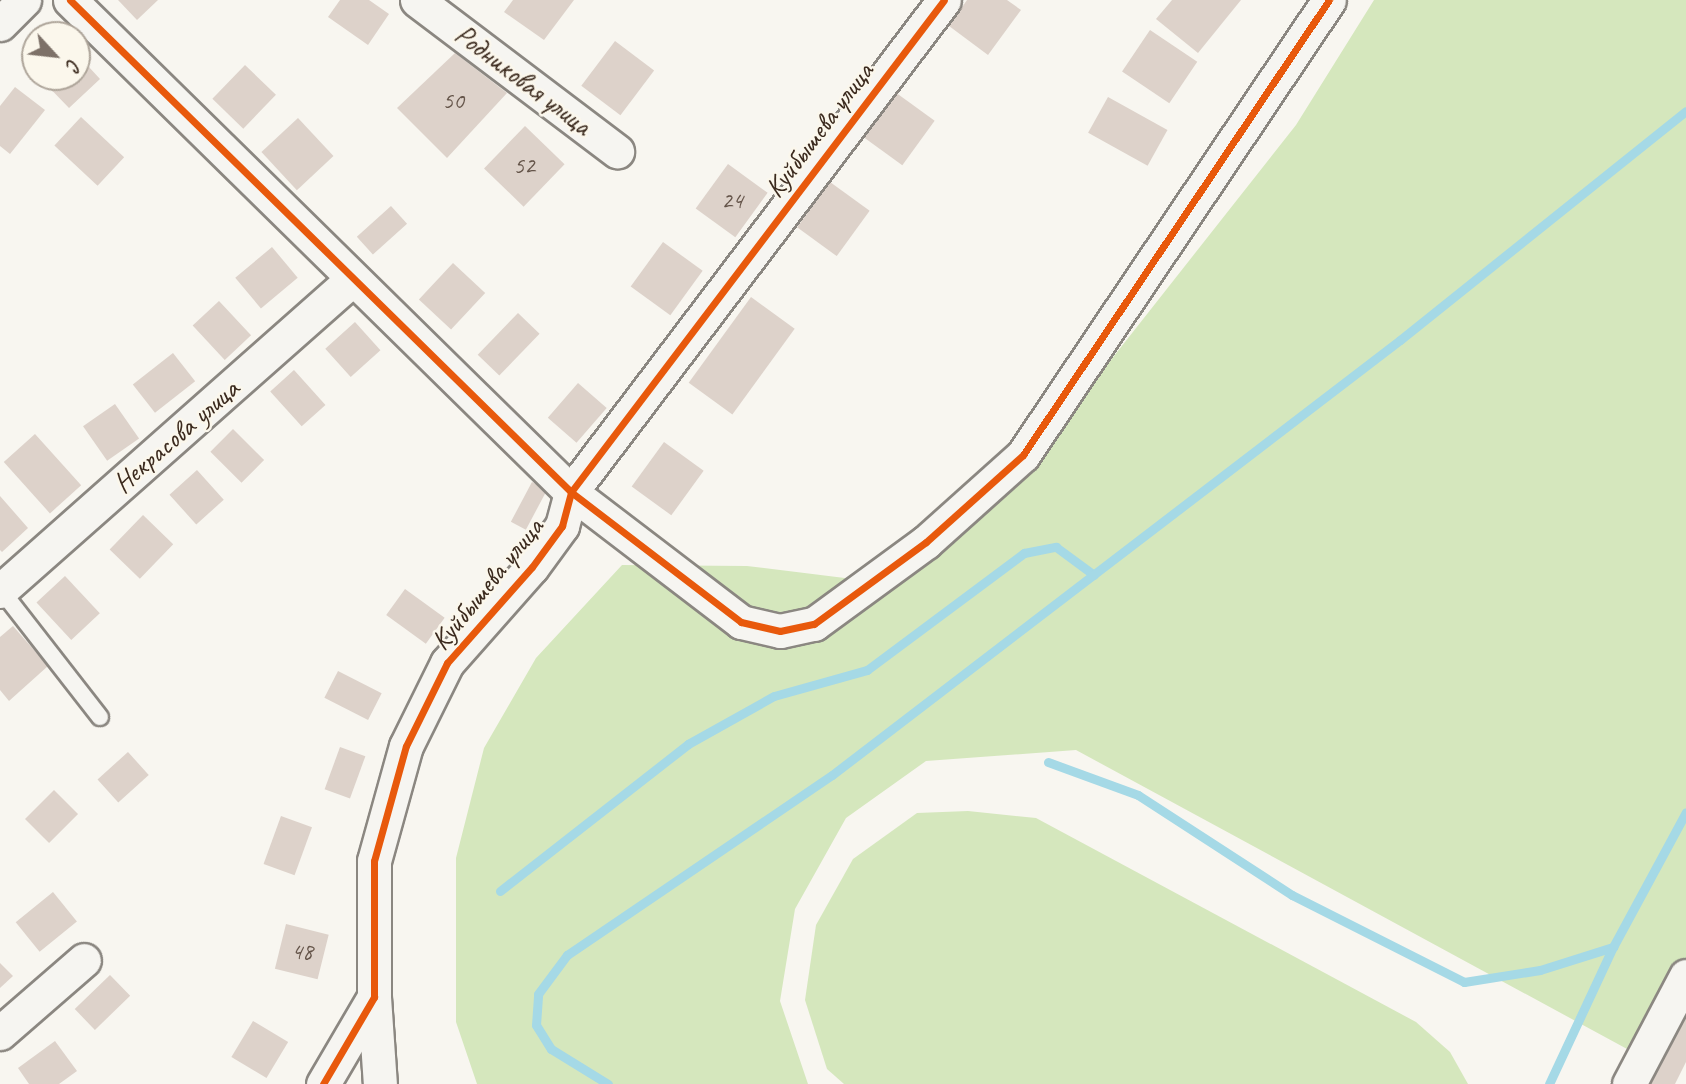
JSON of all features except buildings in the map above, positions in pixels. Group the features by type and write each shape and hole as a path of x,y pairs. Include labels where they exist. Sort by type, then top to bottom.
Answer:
{"street":[{"path":"0,24 24,0"},
{"path":"70,0 351,281 571,492 741,622 780,631 814,624 926,542 1023,455 1329,0"},
{"name":"Куйбышева улица","path":"380,1084 374,996 374,861 405,746 447,663 562,526 571,492 944,0"},
{"name":"Родниковая улица","path":"427,3 617,151"},
{"name":"Некрасова улица","path":"1,591 351,281"},
{"path":"0,1033 84,960"},
{"path":"1629,1084 1686,975"},
{"path":"323,1084 374,996"}],"lane":[{"path":"1,591 100,717"}],"green space":[{"path":"1374,0 1686,0 1686,957 1640,1056 1076,750 926,761 846,818 795,909 780,1001 808,1084 477,1084 456,1022 456,858 484,748 536,658 622,565 747,566 877,582 1036,455 1296,125"},
{"path":"968,811 1036,818 1416,1022 1450,1052 1468,1084 844,1084 827,1069 805,1000 816,925 853,859 917,813"}],"waterway":[{"path":"608,1084 551,1049 536,1025 538,994 567,955 832,775 1400,340 1686,111"},
{"path":"500,891 688,744 774,696 867,670 1024,553 1056,547 1094,575"},
{"path":"1048,762 1138,795 1292,895 1464,982 1540,970 1613,947"},
{"path":"1549,1084 1613,947 1686,812"}],"cycle path":[{"path":"70,0 571,492 741,622 780,631 814,624 926,542 1023,455 1329,0"},
{"path":"323,1084 374,997 374,861 406,746 447,663 532,567 562,526 571,492 944,0"}]}
